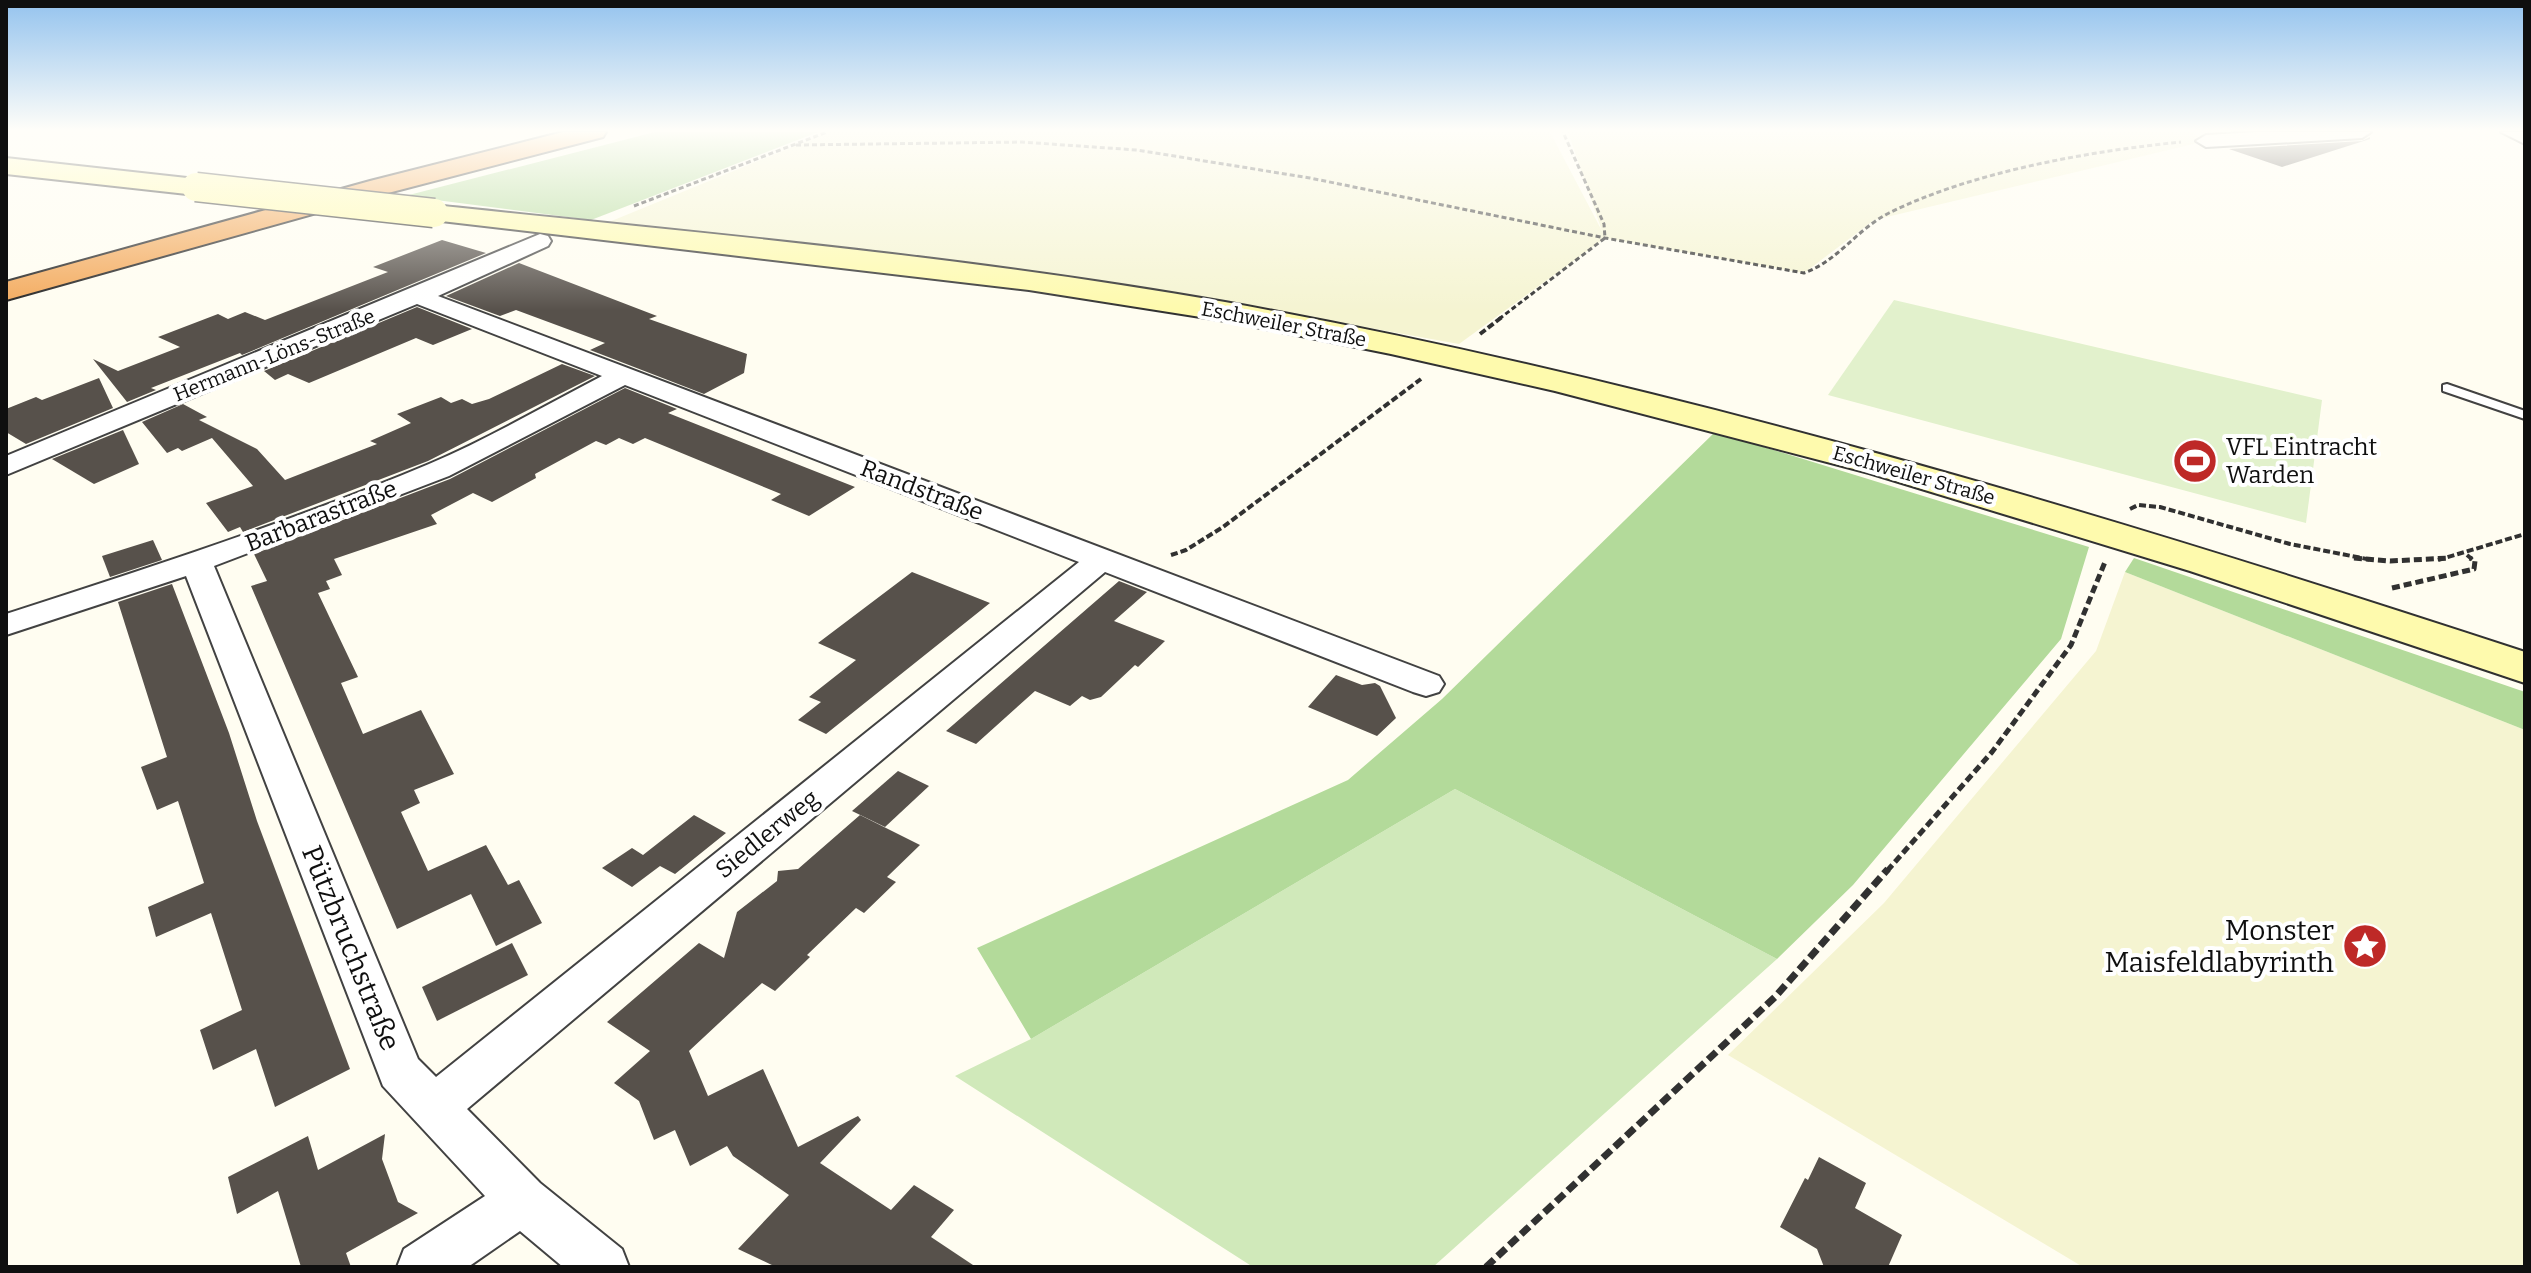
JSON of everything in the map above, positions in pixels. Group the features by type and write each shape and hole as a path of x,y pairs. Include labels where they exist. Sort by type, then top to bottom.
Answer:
{"highway":[{"path":"6,274 309,191"},
{"path":"6,291 363,191"}],"street":[{"name":"Eschweiler Straße","path":"236,191 1118,294 1227,312 1450,357 1808,444 2078,522 2369,614 2525,668"},
{"name":"Hermann-Löns-Straße","path":"6,466 417,296 540,241"},
{"name":"Randstraße","path":"417,296 1426,684"},
{"name":"Barbarastraße","path":"6,625 196,562 443,468 622,376"},
{"name":"Pützbruchstraße","path":"196,562 400,1072 522,1200 603,1267"},
{"name":"Siedlerweg","path":"432,1109 1113,562"},
{"path":"423,1267 522,1200"}],"lane":[{"path":"2447,388 2525,415"}],"path":[{"path":"581,230 673,191"},
{"path":"1376,191 1605,238 1804,273 1825,265 1874,220 1955,191"},
{"path":"1589,191 1604,224 1605,238"},
{"path":"1113,562 1186,550 1211,535 1605,238"},
{"path":"2128,510 2138,505 2160,507 2319,552 2371,561 2426,561 2467,554 2525,534"},
{"path":"2369,614 2387,589 2474,569 2475,561 2467,554"},
{"path":"1486,1267 1775,997 1992,752 2071,645 2105,561"}],"green space":[{"path":"423,191 665,191 591,220 405,196"},
{"path":"684,191 1581,191 1602,231 1588,191 1994,191 1874,220 1804,273 1605,238 1459,344 1181,294 609,222"},
{"name":"VFL Eintracht Warden","path":"1894,300 2322,400 2306,523 1828,395"},
{"path":"1715,432 2089,547 2061,639 1853,885 1777,959 1455,789 1031,1039 977,948 1348,780 1442,699"},
{"path":"2134,558 2525,692 2525,730 2125,572"},
{"path":"2125,572 2525,730 2525,1267 2083,1267 1728,1055 1884,903 2096,651"},
{"path":"1455,789 1777,959 1433,1267 1253,1267 955,1076 1031,1039"}],"building":[{"path":"442,240 486,253 242,355 240,353 151,388 156,390 127,402 93,359 118,371 180,347 158,337 218,314 228,319 245,312 265,320 388,272 373,267"},
{"path":"519,263 657,316 649,319 747,354 744,373 704,394 590,350 605,343 516,310 500,316 446,296"},
{"path":"417,307 472,329 433,345 416,338 309,383 288,374 275,380 264,371"},
{"path":"562,364 595,376 428,461 243,532 240,527 228,532 206,503 253,486 212,438 182,451 178,448 167,453 142,422 183,404 207,417 199,420 257,449 285,480 377,444 370,441 411,423 397,414 441,397 451,403 462,399 472,404 489,399"},
{"path":"99,378 113,408 26,444 6,432 6,409 36,397 42,400"},
{"path":"625,388 677,409 668,413 855,487 809,516 771,500 781,494 645,438 633,444 619,438 606,445 596,441 492,502 473,493 431,515 437,524 334,559 342,575 326,581 330,589 318,593 358,677 341,683 363,734 421,710 454,774 414,790 420,803 401,812 428,871 486,845 508,885 519,880 542,923 496,946 471,894 397,929 251,586 267,581 254,554 450,479"},
{"path":"123,430 139,464 94,484 52,459"},
{"path":"153,540 162,560 110,577 102,556"},
{"path":"912,572 990,603 826,734 798,720 821,702 809,697 856,660 818,643"},
{"path":"1119,581 1147,592 1114,621 1165,641 1138,667 1135,665 1101,697 1090,700 1082,696 1070,706 1035,691 976,744 946,731"},
{"path":"172,584 350,1069 275,1107 256,1049 213,1070 200,1030 242,1010 211,913 156,937 148,907 204,883 178,801 157,810 141,767 167,757 118,602"},
{"path":"1336,675 1362,685 1375,683 1380,686 1396,718 1377,736 1308,707"},
{"path":"898,771 929,786 885,827 852,811"},
{"path":"694,815 726,833 675,874 660,866 632,887 602,868 632,848 643,855"},
{"path":"860,815 920,845 887,877 896,882 864,913 856,908 775,991 762,983 689,1051 708,1096 763,1069 798,1147 858,1116 861,1120 820,1163 891,1210 914,1185 954,1210 931,1237 976,1267 776,1267 738,1249 789,1195 733,1156 727,1146 690,1166 675,1130 654,1140 639,1101 614,1083 650,1051 607,1022 699,943 724,958 737,912 777,881 778,871 798,869"},
{"path":"512,943 528,975 437,1021 422,987"},
{"path":"385,1134 382,1159 398,1202 418,1213 346,1253 351,1267 301,1267 278,1191 237,1214 228,1177 308,1136 318,1170"},
{"path":"1819,1157 1866,1183 1855,1208 1902,1235 1888,1267 1824,1267 1817,1249 1780,1227"}],"place":[{"name":"VFL Eintracht Warden","path":"2195,461"},
{"name":"Monster Maisfeldlabyrinth","path":"2365,946"}]}
